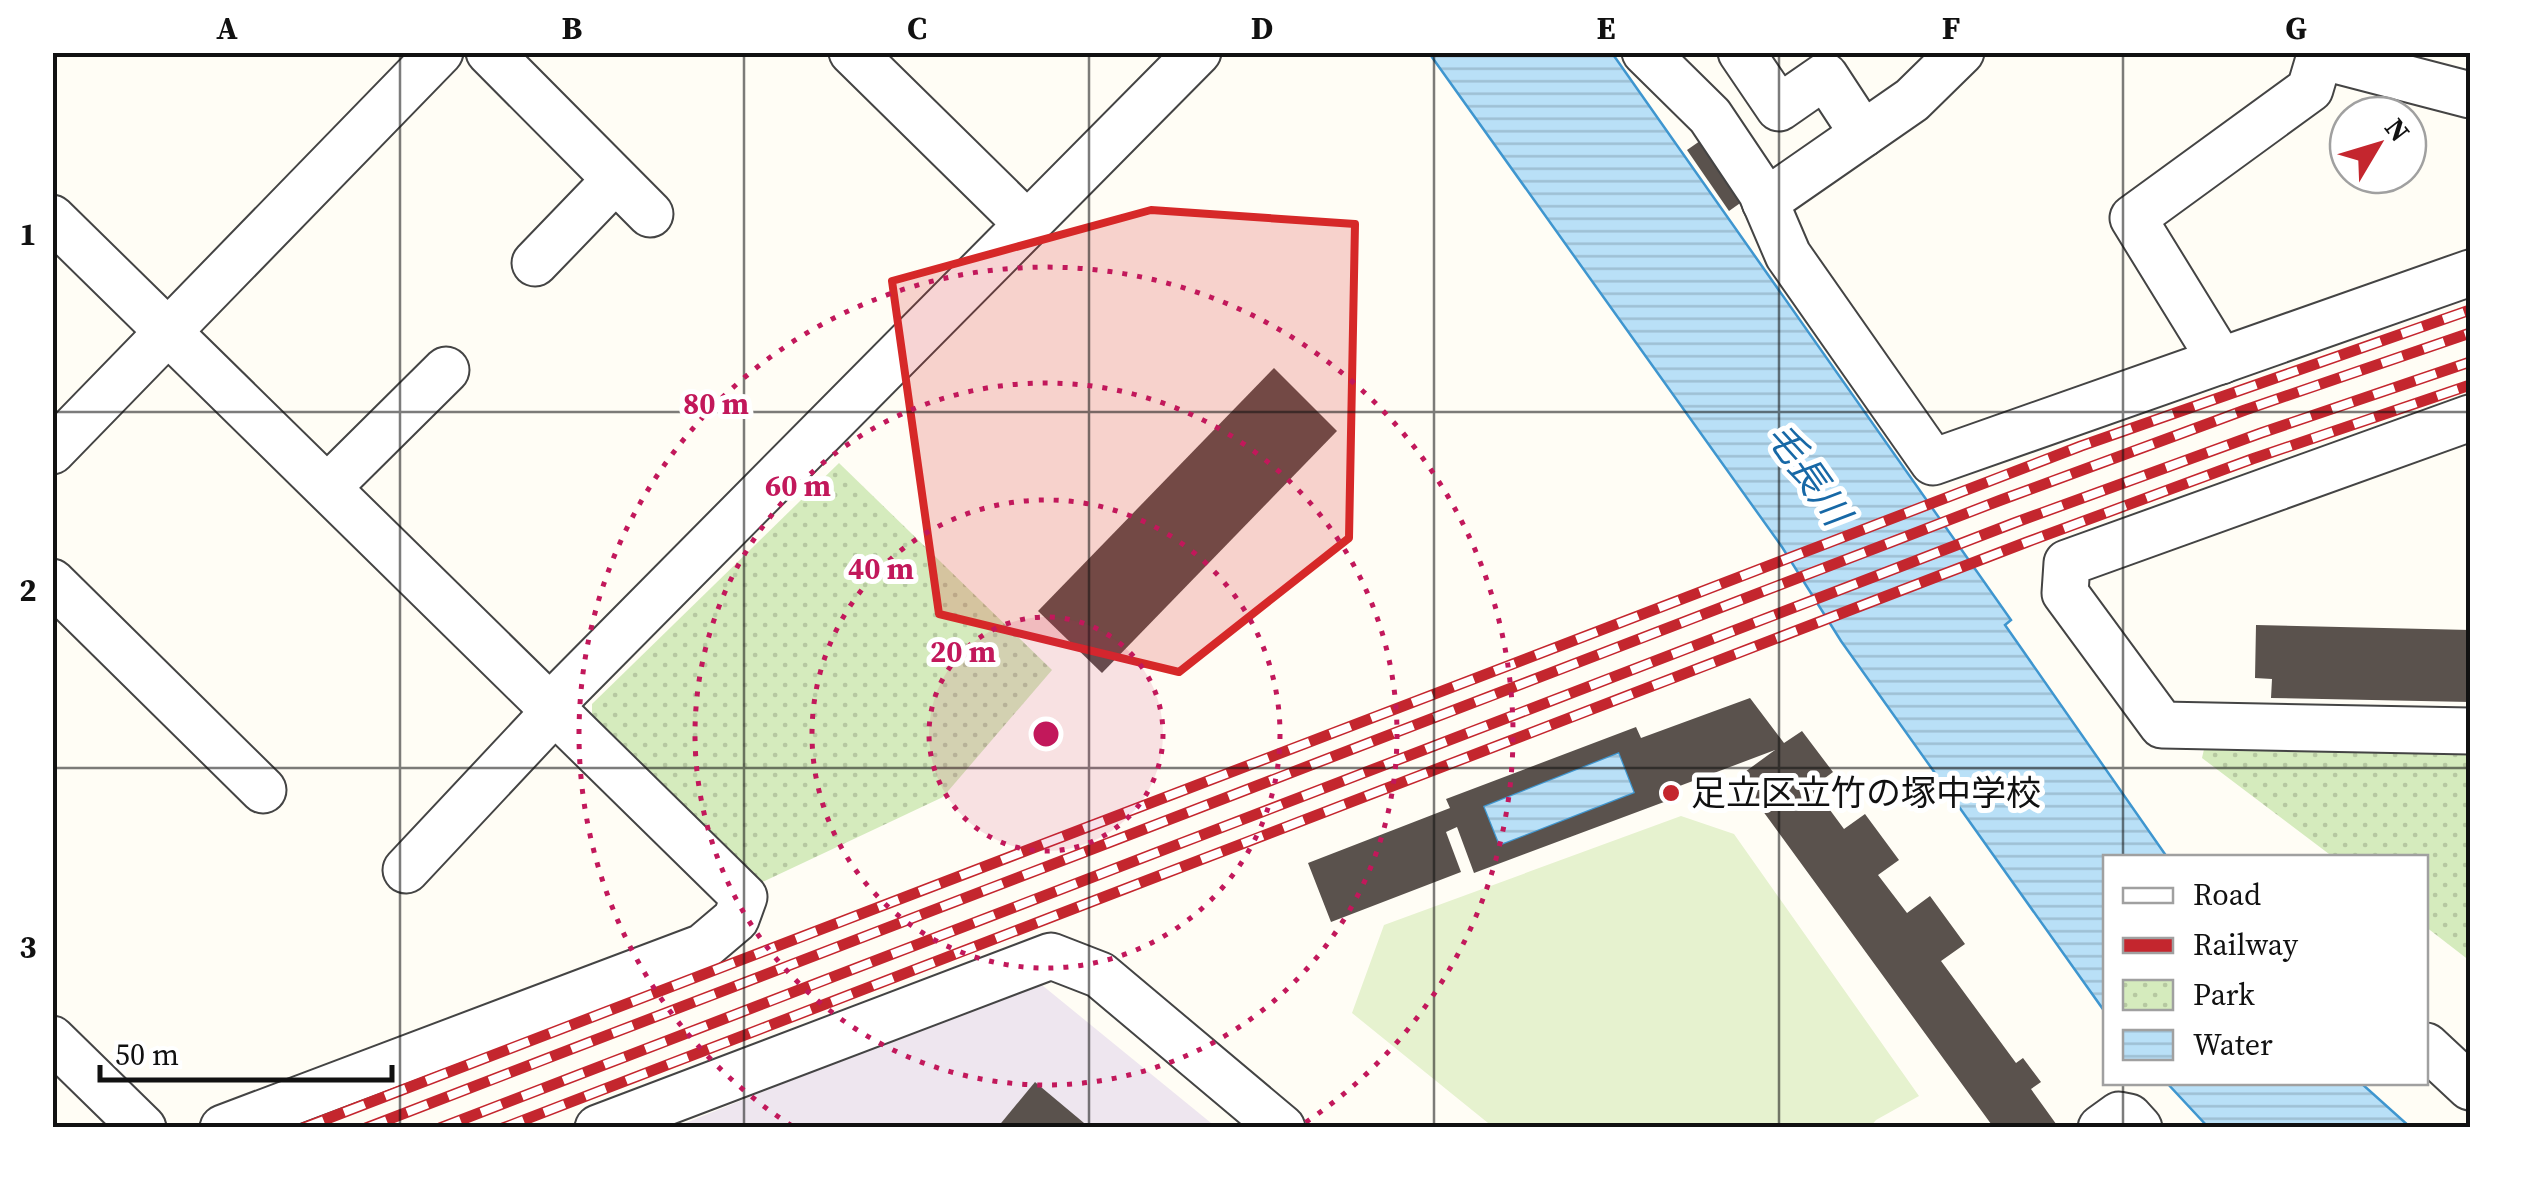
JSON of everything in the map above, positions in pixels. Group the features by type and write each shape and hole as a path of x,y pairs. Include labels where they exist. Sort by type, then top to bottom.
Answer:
{"street":[{"path":"52,451 440,52"},
{"path":"489,52 650,214"},
{"path":"852,52 1026,223"},
{"path":"406,870 552,709 1198,52"},
{"path":"1646,52 1710,116 1766,202 1788,255 1933,462 2470,274"},
{"path":"1741,52 1779,108 1825,76 1863,134"},
{"path":"1766,202 1912,100 1961,52"},
{"path":"2220,361 2132,218 2310,88 2320,54 2470,94"},
{"path":"534,263 615,180"},
{"path":"52,218 744,897 736,918 703,947 223,1128"},
{"path":"329,486 446,370"},
{"path":"2470,418 2068,563 2065,593 2162,725 2470,731"},
{"path":"52,582 262,790"},
{"path":"598,1128 1051,956 1100,975 1282,1128"},
{"path":"52,1039 143,1128"},
{"path":"2428,1048 2470,1087"},
{"path":"2101,1128 2118,1115 2129,1117 2140,1128"}],"highlighted area":[{"path":"1151,210 1355,224 1349,538 1179,672 939,614 892,281"}],"shaded area":[{"path":"1037,981 1216,1127 673,1128"}],"green space":[{"path":"839,463 1052,670 943,797 756,885 592,729 592,704"},
{"path":"2205,745 2470,752 2470,961 2428,929 2428,855 2330,855 2202,758"},
{"path":"1681,816 1734,834 1919,1096 1870,1127 1493,1127 1352,1013 1384,925"}],"water":[{"name":"毛長川","path":"1429,53 1612,53 2011,620 2005,625 2166,855 2103,855 2103,1009 1841,641 1782,547"},
{"path":"1619,752 1635,793 1499,846 1483,806"},
{"path":"2169,1085 2363,1085 2410,1127 2208,1127"}],"building":[{"path":"1710,134 1753,194 1729,211 1687,150"},
{"path":"1274,368 1337,431 1102,673 1038,611"},
{"path":"2256,625 2470,630 2470,702 2271,698 2272,679 2255,678"},
{"path":"1750,698 1784,743 1802,731 1833,772 1813,787 1844,829 1865,814 1899,860 1878,875 1907,913 1930,896 1965,944 1941,961 2016,1063 2023,1058 2041,1082 2031,1089 2059,1128 1994,1128 1738,777 1775,750 1661,793 1664,802 1474,873 1457,827 1446,832 1461,872 1331,922 1308,863 1450,808 1446,799 1636,727 1641,738","holes":["1619,752 1635,793 1499,846 1483,806"]},
{"path":"1035,1082 1090,1128 997,1128"}],"railway":[{"path":"303,1128 2081,446 2470,310"},
{"path":"366,1128 2001,500 2470,333"},
{"path":"440,1128 2014,523 2470,362"},
{"path":"503,1128 2027,542 2252,459 2470,385"}],"place":[{"name":"足立区立竹の塚中学校","path":"1671,793"}]}
